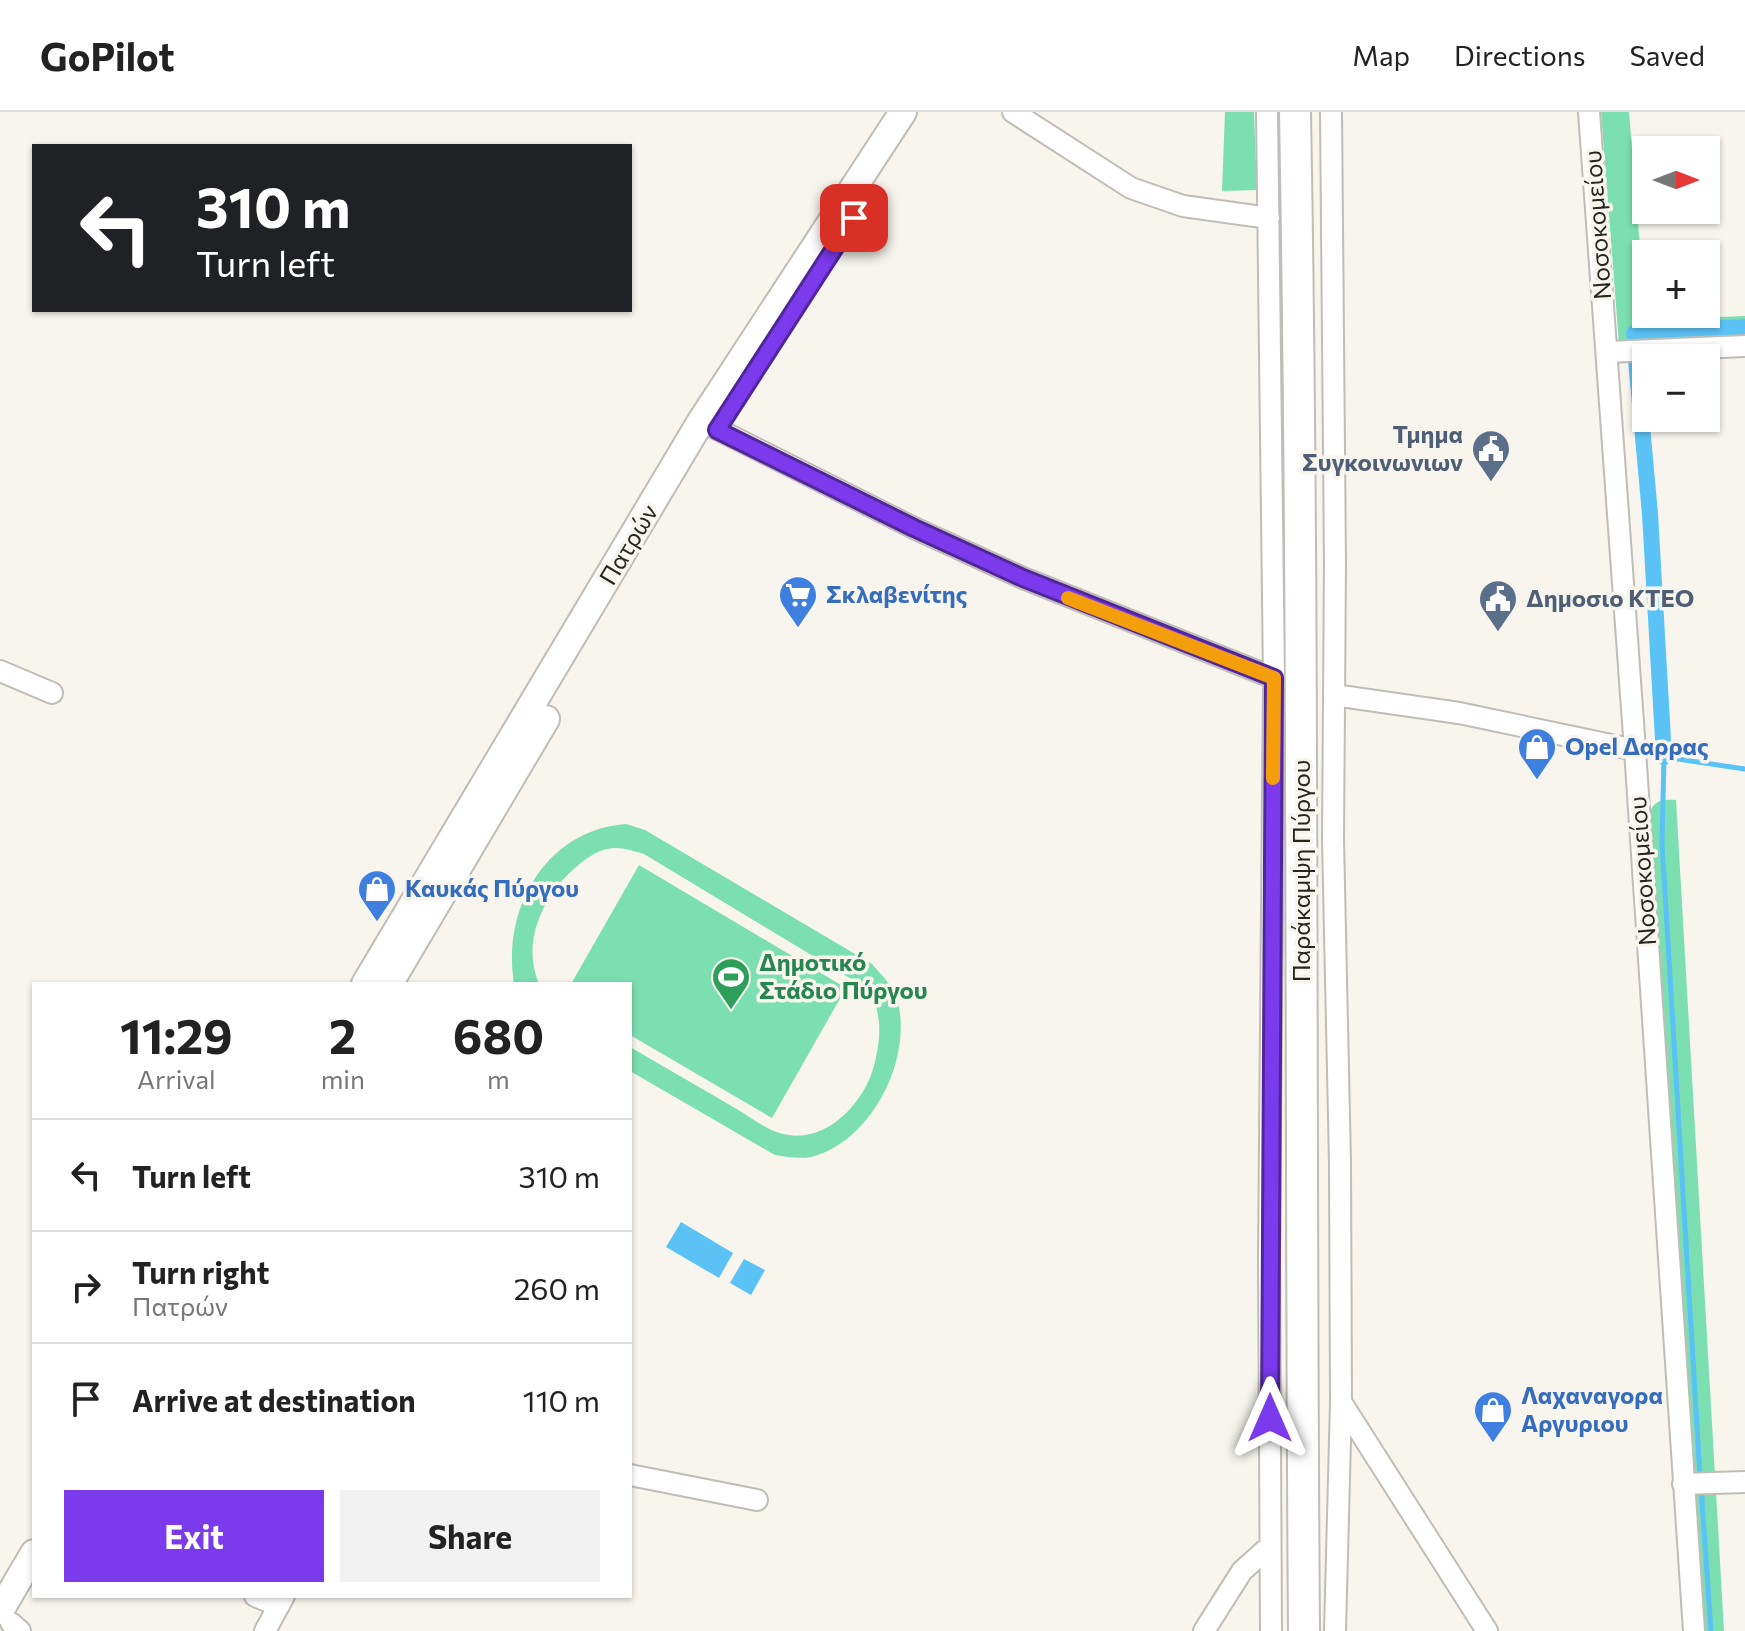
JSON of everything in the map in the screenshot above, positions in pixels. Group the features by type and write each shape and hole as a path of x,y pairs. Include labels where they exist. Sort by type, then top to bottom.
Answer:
{"highway":[{"name":"Παράκαμψη Πύργου","path":"1295,112 1302,714 1300,1154 1304,1631"}],"main road":[{"name":"Πατρών","path":"390,982 584,638 709,426 903,112"},
{"name":"Πατρών","path":"709,426 922,112"},
{"name":"Πατρών","path":"366,982 584,638"},
{"path":"8,1622 32,1558"},
{"path":"8,1622 32,1590"}],"street":[{"path":"1013,112 1131,188 1183,206 1269,218"},
{"path":"1267,112 1274,678 1271,1631"},
{"path":"1331,112 1333,839 1341,1402 1335,1631"},
{"name":"Νοσοκομείου","path":"1589,112 1688,1484 1694,1631"},
{"path":"1607,352 1745,346"},
{"path":"709,426 914,528 1023,578 1274,678"},
{"path":"0,671 52,693"},
{"path":"1334,695 1459,713 1635,750"},
{"path":"1341,1402 1487,1631"},
{"path":"632,1475 757,1500"},
{"path":"1688,1484 1745,1482"},
{"path":"1204,1631 1242,1571 1270,1546"},
{"path":"271,1629 281,1601"}],"green space":[{"path":"1225,112 1254,112 1257,190 1222,191"},
{"path":"1601,112 1629,112 1632,224 1638,224 1639,240 1632,240 1632,328 1720,328 1720,317 1745,316 1745,337 1619,344"},
{"path":"1676,800 1724,1631 1702,1631 1649,813 1660,801"},
{"path":"626,824 645,830 872,964 886,980 897,999 901,1022 899,1046 883,1094 870,1116 853,1134 833,1148 811,1157 775,1155 632,1072 632,1048 768,1128 782,1134 803,1135 830,1126 852,1106 868,1082 879,1037 876,1006 866,988 644,854 612,848 594,854 575,868 553,892 538,921 533,952 538,982 514,982 512,956 515,928 535,878 552,857 573,841 597,830"},
{"name":"Δημοτικό Στάδιο Πύργου","path":"639,865 846,988 772,1118 632,1036 632,982 572,982"}],"water":[{"path":"681,1222 733,1253 719,1278 666,1247"},
{"path":"744,1259 765,1270 751,1295 730,1283"}],"waterway":[{"path":"1634,333 1745,327"},
{"path":"1643,432 1664,757"},
{"path":"1700,1476 1662,843 1664,757 1745,769"},
{"path":"1701,1486 1711,1631"}],"slow traffic":[{"path":"1068,598 1274,678 1273,778"}],"place":[{"name":"Τμημα Συγκοινωνιων","path":"1491,483"},
{"name":"Σκλαβενίτης","path":"798,629"},
{"name":"Δημοσιο ΚΤΕΟ","path":"1498,633"},
{"name":"Opel Δαρρας","path":"1537,781"},
{"name":"Καυκάς Πύργου","path":"377,923"},
{"name":"Δημοτικό Στάδιο Πύργου","path":"731,1011"},
{"name":"Λαχαναγορα Αργυριου","path":"1493,1444"}],"route":[{"path":"854,218 717,430 825,485 1023,578 1274,678 1270,1418"}]}
